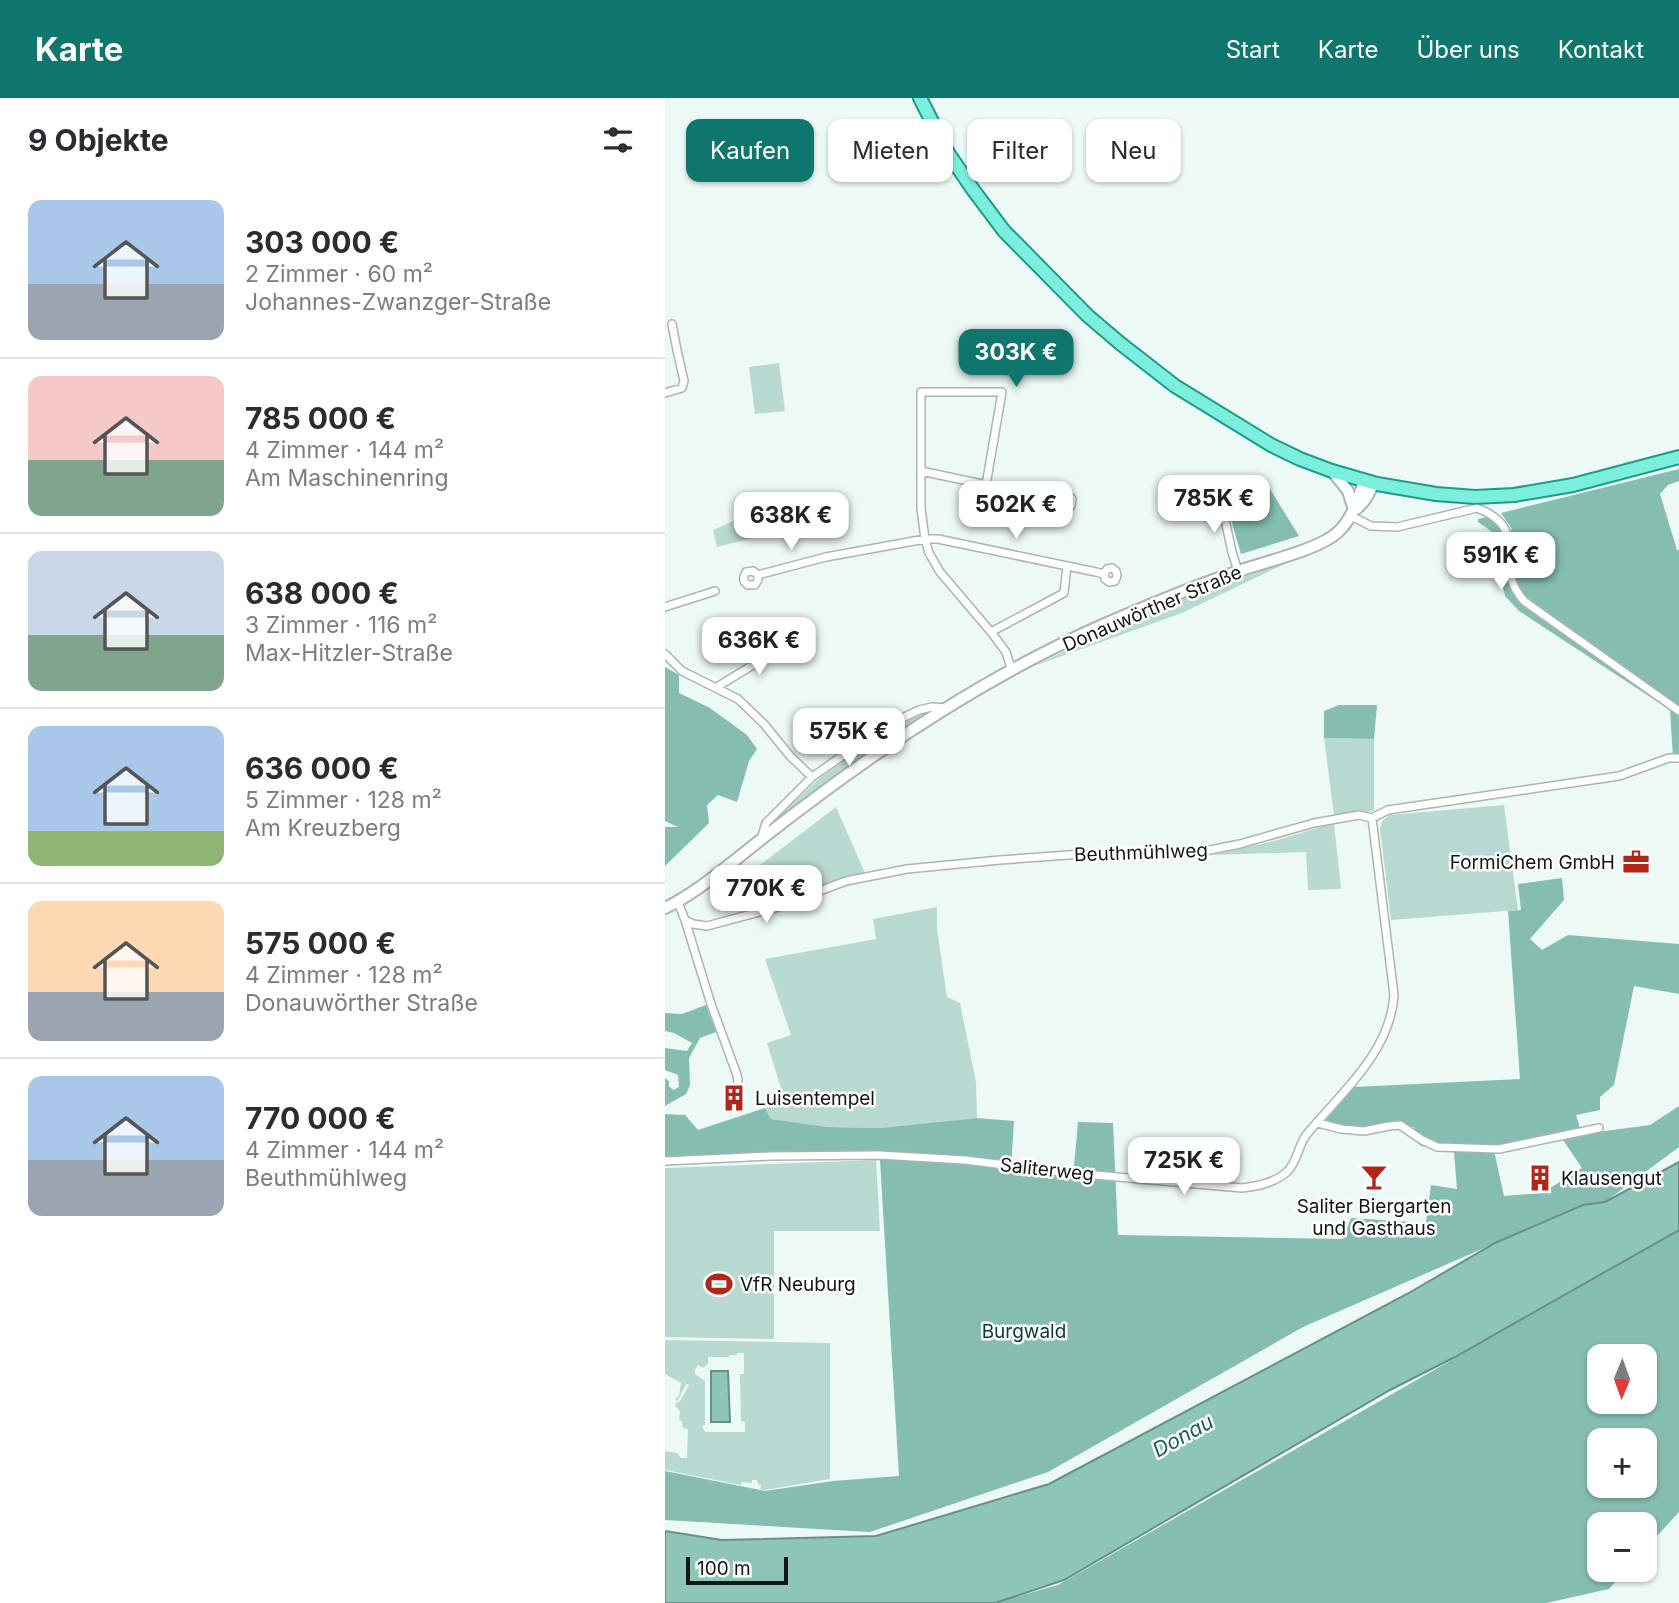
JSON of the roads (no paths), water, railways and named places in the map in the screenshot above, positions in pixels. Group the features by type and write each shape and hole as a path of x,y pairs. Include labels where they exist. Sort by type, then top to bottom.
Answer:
{"main road":[{"path":"919,98 948,153 1004,231 1088,316 1175,386 1271,445 1332,471 1369,482 1436,494 1475,497 1514,495 1573,485 1679,457"},
{"path":"1332,471 1348,491 1352,513"},
{"name":"Donauwörther Straße","path":"665,908 705,884 818,795 901,737 1012,671 1095,629 1184,591 1319,544 1337,534 1369,482"}],"street":[{"path":"665,393 682,388 684,381 673,324"},
{"path":"986,485 1002,392 921,392 921,508 929,553 940,572 992,632 1006,652 1012,671"},
{"path":"921,471 1057,500"},
{"path":"1219,492 1238,570"},
{"path":"1352,513 1371,526 1397,527 1477,509 1490,513 1508,535 1511,577 1515,589 1524,601 1679,711"},
{"path":"758,575 826,558 925,539 938,539 1104,574"},
{"path":"992,632 1064,593 1067,566"},
{"path":"665,607 715,591"},
{"path":"717,687 787,644"},
{"path":"665,654 682,671 738,699 812,777"},
{"name":"Donauwörther Straße","path":"761,840 766,823 812,777 884,727 919,710 946,708"},
{"name":"Beuthmühlweg","path":"685,920 707,926 778,907 846,881 907,869 1082,854 1169,854 1205,851 1314,823 1359,815 1373,818 1388,810 1619,776 1669,758 1679,758"},
{"name":"Saliterweg","path":"665,1161 879,1155 965,1160 1062,1172 1242,1188 1269,1183 1288,1171 1305,1136 1373,1056 1393,1012 1394,995 1373,818"},
{"path":"678,902 739,1080 737,1086"},
{"path":"1318,1123 1364,1131 1400,1125 1437,1147 1499,1149 1599,1128"}],"water":[{"name":"Donau","path":"1679,1162 1679,1230 1455,1357 1390,1390 1064,1580 995,1603 665,1603 665,1531 722,1540 876,1536 1049,1484 1407,1294 1495,1243 1583,1205 1605,1202"},
{"path":"711,1371 728,1371 730,1422 711,1422"}],"place":[{"name":"FormiChem GmbH","path":"1636,862"},
{"name":"Luisentempel","path":"734,1098"},
{"name":"Saliter Biergarten und Gasthaus","path":"1374,1177"},
{"name":"Klausengut","path":"1540,1178"},
{"name":"VfR Neuburg","path":"719,1284"}],"park label":[{"name":"Burgwald","path":"1024,1331"}]}
